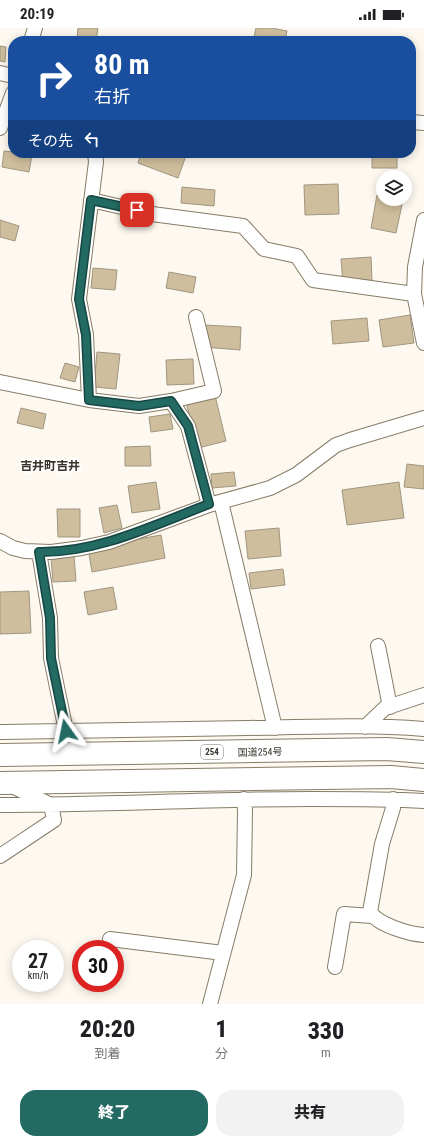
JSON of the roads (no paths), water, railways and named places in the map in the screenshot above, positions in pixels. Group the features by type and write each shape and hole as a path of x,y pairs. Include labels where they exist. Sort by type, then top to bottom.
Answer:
{"highway":[{"name":"国道254号","path":"0,755 387,749 424,752"},
{"path":"3,783 391,777 424,780"}],"street":[{"path":"0,128 8,106"},
{"path":"89,400 86,335 79,299 96,158"},
{"path":"91,200 152,214 244,226 264,249 297,256 313,280 414,294"},
{"path":"424,220 415,267 414,294 424,343"},
{"path":"0,382 89,400 139,406 171,401 214,391 196,317"},
{"path":"171,401 188,426 215,503 275,728"},
{"path":"0,542 13,548 39,552 63,551 109,542 215,503 270,488 285,481 311,465 336,445 424,418"},
{"path":"39,552 50,618 51,658 66,731"},
{"path":"378,646 387,708 388,726"},
{"path":"365,728 387,708 424,695"},
{"path":"0,732 275,728 308,726 365,728 388,726 424,729"},
{"path":"389,799 424,780"},
{"path":"3,783 51,805"},
{"path":"210,1004 244,875 244,799"},
{"path":"0,805 51,805 244,799 389,799 424,801"},
{"path":"372,916 370,912 382,844 393,808 389,799"},
{"path":"0,856 54,820 51,805"},
{"path":"335,967 344,914 372,916 397,930 424,935"},
{"path":"110,939 223,954"}],"district":[{"name":"吉井町吉井","path":"50,466"}]}
